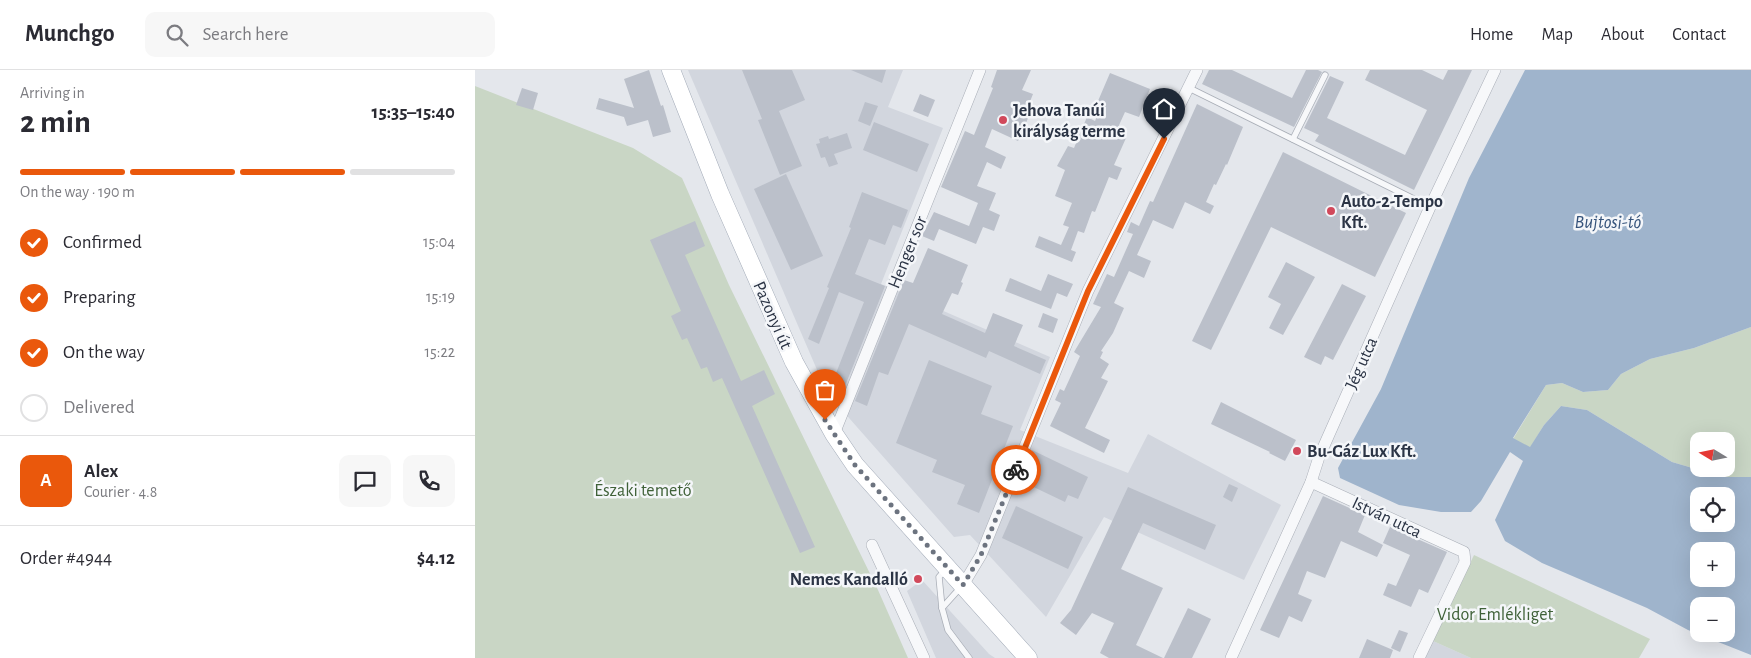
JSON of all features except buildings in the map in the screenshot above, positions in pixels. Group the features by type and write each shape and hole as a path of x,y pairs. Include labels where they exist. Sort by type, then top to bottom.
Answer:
{"main road":[{"name":"Pazonyi út","path":"671,70 720,194 794,362 834,434 855,465 963,585"},
{"path":"963,585 1028,658"}],"street":[{"name":"Henger sor","path":"834,434 980,70"},
{"path":"963,585 981,555 1088,291 1197,70"},
{"name":"Jég utca","path":"1231,658 1311,482 1319,457 1430,207 1495,70"},
{"name":"István utca","path":"1311,482 1464,552 1465,562 1419,658"},
{"path":"872,545 924,658"}],"lane":[{"path":"1293,139 1325,76"},
{"path":"1189,88 1430,207"},
{"path":"943,563 939,577 942,608 948,630 969,658"},
{"path":"942,608 963,585"}],"shaded area":[{"path":"688,70 903,70 888,107 943,128 881,284 1050,357 1020,430 1128,473 1148,434 1281,505 1244,580 1104,517 1046,617 970,535 954,537 827,393"},
{"path":"922,580 989,654 995,658 936,658 907,591"},
{"path":"1433,641 1471,658 1425,658"}],"green space":[{"name":"Északi temető","path":"475,86 633,148 682,178 729,285 878,590 908,658 475,658"},
{"path":"1751,327 1751,477 1735,477 1735,432 1690,432 1690,467 1672,462 1587,410 1561,406 1544,425 1530,448 1513,439 1546,385 1562,383 1583,392 1608,390 1621,374 1650,359 1694,348"},
{"name":"Vidor Emlékliget","path":"1474,555 1650,639 1639,658 1471,658 1433,641"}],"water":[{"name":"Bujtosi-tó","path":"1525,70 1751,70 1751,327 1694,348 1650,359 1621,374 1608,390 1583,392 1562,383 1546,385 1513,438 1530,447 1544,425 1561,406 1587,410 1672,462 1690,467 1690,478 1751,477 1751,655 1718,642 1735,642 1735,597 1690,597 1690,631 1647,608 1542,563 1505,541 1495,520 1523,461 1510,452 1481,501 1471,512 1441,512 1399,505 1340,478 1338,468 1381,389 1469,178"}],"way so far":[{"path":"825,420 855,465 963,585 981,555 1016,470"}],"place":[{"name":"Jehova Tanúi királyság terme","path":"1003,120"},
{"name":"Auto-2-Tempo Kft.","path":"1331,211"},
{"name":"Bu-Gáz Lux Kft.","path":"1297,451"},
{"name":"Nemes Kandalló","path":"918,579"}],"route":[{"path":"1016,470 1088,291 1164,139"}]}
